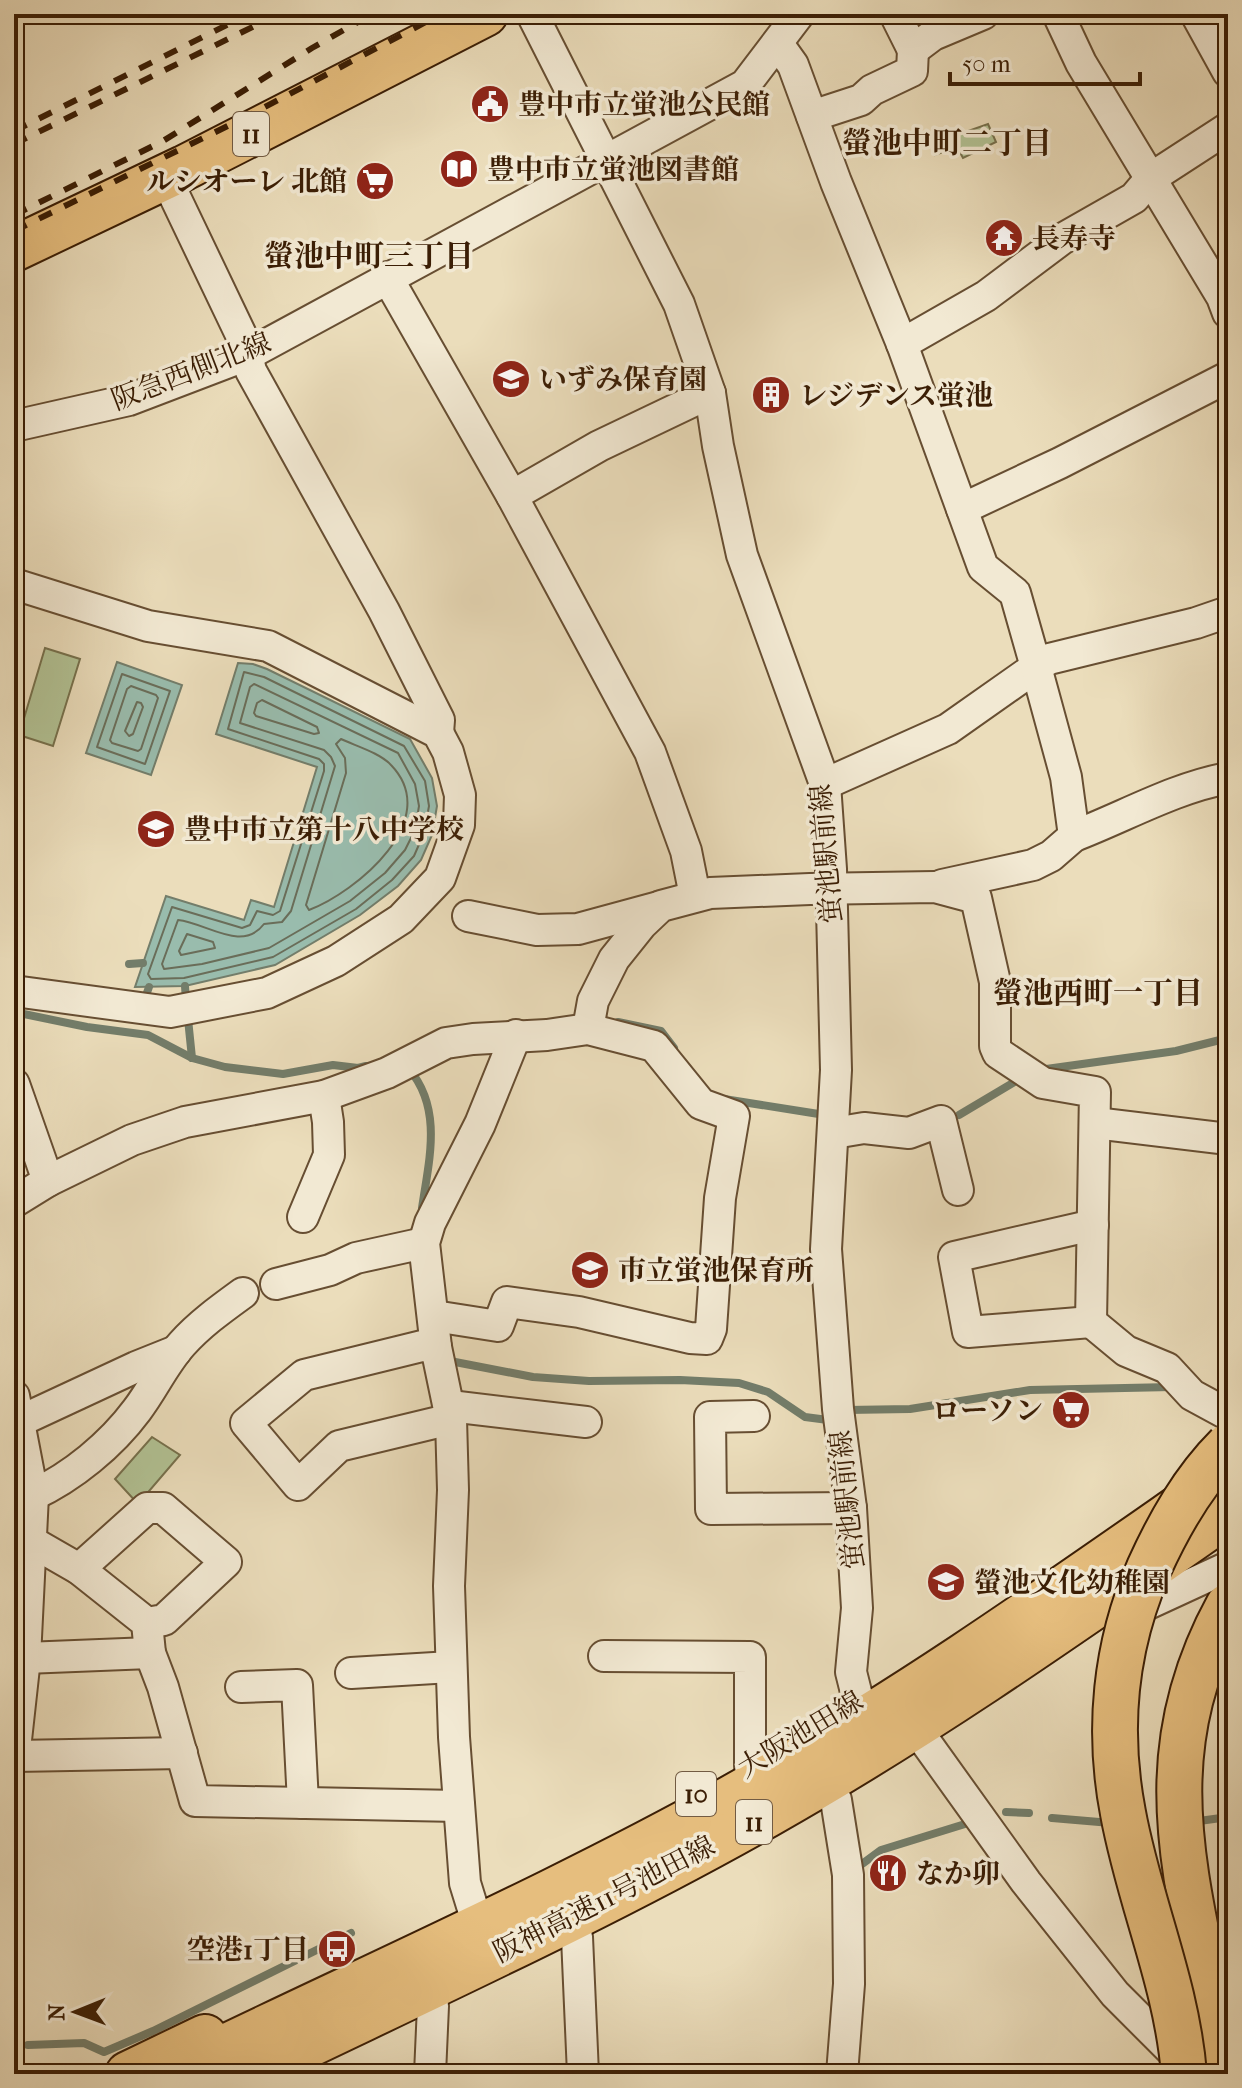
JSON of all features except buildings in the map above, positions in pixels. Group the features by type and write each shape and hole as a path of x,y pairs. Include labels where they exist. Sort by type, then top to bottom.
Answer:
{"main road":[{"name":"11","path":"14,249 485,14"},
{"name":"大阪池田線","path":"128,2074 473,1909 750,1766 1103,1541 1228,1449"},
{"path":"1185,2074 1169,1985 1123,1815 1114,1737 1115,1694 1130,1617 1159,1547 1196,1483 1228,1449"},
{"name":"11","path":"169,2074 611,1861 755,1785 894,1700 1036,1607 1228,1474"},
{"name":"阪神高速11号池田線","path":"248,2074 635,1886 767,1815 915,1727 1228,1514"},
{"path":"292,2074 577,1937 700,1875 836,1800 927,1744 1228,1537"},
{"path":"1223,2074 1189,1892 1178,1808 1184,1725 1195,1680 1210,1639 1228,1606"}],"street":[{"name":"蛍池駅前線","path":"532,14 679,304 710,393 718,446 742,555 825,784 835,1024 834,1133 826,1249 838,1409 851,1508 857,1608 851,1672 858,1700"},
{"name":"阪急西側北線","path":"14,426 129,400 247,355 745,85 799,14"},
{"path":"812,116 861,100 872,90 912,71 913,50 895,14"},
{"path":"913,50 933,35 983,14"},
{"path":"1058,14 1081,63 1222,297 1228,313"},
{"path":"1196,14 1228,72"},
{"path":"778,44 793,65 836,182 902,344 983,567 1015,593 1066,777 1074,836"},
{"path":"902,344 986,296 1062,239 1134,198 1151,178 1228,128"},
{"path":"14,991 170,1012 267,993 336,961 401,919 440,878 459,825 460,795 448,752 438,733 439,720 384,611 251,371 243,339 165,176"},
{"path":"387,277 512,496 650,752 686,851 695,896"},
{"path":"962,509 1228,377"},
{"path":"512,496 599,446 710,393"},
{"path":"14,584 148,626 268,646 438,733"},
{"path":"825,784 948,729 1049,659 1196,623 1228,612"},
{"path":"935,887 976,898 1051,856 1074,836 1174,793 1228,778"},
{"path":"468,916 537,930 578,929 695,896 935,887 1033,865"},
{"path":"976,898 994,975 995,1046 1005,1059 1043,1083 1095,1092 1091,1322"},
{"path":"588,1029 593,1001 614,959 661,906"},
{"path":"14,1202 48,1181 132,1140 185,1122 324,1096 387,1073 446,1043 588,1029 654,1046 701,1104 734,1116 720,1198 709,1336 704,1340 579,1312 507,1302 498,1326 434,1316"},
{"path":"473,1909 465,1883 451,1667 451,1413 436,1347 424,1243 430,1223 480,1124 516,1035"},
{"path":"14,1084 48,1181"},
{"path":"303,1217 329,1155 324,1096"},
{"path":"834,1133 864,1128 909,1133 941,1121 958,1190"},
{"path":"1095,1123 1228,1139"},
{"path":"1093,1225 954,1257 968,1332 1091,1322 1126,1351 1167,1368 1192,1395 1228,1414"},
{"path":"276,1284 330,1270 356,1258 424,1243"},
{"path":"33,1495 55,1485 122,1428 176,1351 209,1316 243,1293"},
{"path":"436,1347 422,1346 304,1375 246,1423 298,1485 339,1446 451,1413 586,1422"},
{"path":"176,1351 17,1409 33,1495 23,1542 25,1658 14,1757 182,1753"},
{"path":"1228,1388 1228,1449"},
{"path":"754,1416 710,1417 711,1509 851,1508"},
{"path":"79,1569 147,1508 163,1508 226,1562 164,1620 147,1623"},
{"path":"23,1542 79,1569 147,1623 150,1653 163,1687 195,1801 459,1806"},
{"path":"1103,1625 1228,1567"},
{"path":"25,1658 150,1653"},
{"path":"604,1656 750,1657 750,1766"},
{"path":"351,1673 451,1667"},
{"path":"241,1687 297,1685 303,1803"},
{"path":"927,1744 1026,1882 1115,1994 1178,2057 1185,2074"},
{"path":"836,1800 848,1875 849,1984 842,2074"},
{"path":"577,1937 583,2074"},
{"path":"430,2074 433,2006"}],"shaded area":[{"path":"988,124 996,142 963,158 957,147 935,155 931,144"},
{"path":"45,648 80,659 53,746 19,735"},
{"path":"152,1437 180,1455 138,1504 115,1479"}],"water":[{"path":"117,662 182,685 151,775 86,753"},
{"path":"238,663 267,669 410,739 432,778 437,806 432,835 421,860 398,886 360,915 275,965 185,986 135,987 166,896 244,920 251,900 274,907 317,767 216,734"}],"waterway":[{"path":"129,964 143,963"},
{"path":"185,986 186,1001"},
{"path":"144,1001 149,987"},
{"path":"14,1012 87,1027 148,1035 192,1058 225,1067 283,1074 333,1065 366,1066"},
{"path":"188,1019 192,1058"},
{"path":"618,1022 661,1031 674,1048"},
{"path":"1039,1070 1176,1051 1228,1038"},
{"path":"409,1069 420,1084 430,1118 430,1153 422,1208"},
{"path":"959,1115 1023,1077"},
{"path":"724,1099 825,1115"},
{"path":"450,1361 533,1377 739,1383 768,1392 805,1417 828,1420"},
{"path":"847,1410 910,1409 1030,1390 1172,1387"},
{"path":"1006,1812 1029,1813"},
{"path":"1192,1822 1228,1817"},
{"path":"1052,1818 1111,1823"},
{"path":"858,1867 881,1850 965,1824"},
{"path":"28,2045 84,2043 104,2052 351,1933"}],"railway":[{"path":"14,131 249,14"},
{"path":"14,144 279,14"},
{"path":"14,215 163,141 372,14"},
{"path":"14,231 246,117 441,14"}],"place":[{"name":"豊中市立蛍池公民館","path":"490,104"},
{"name":"豊中市立蛍池図書館","path":"459,169"},
{"name":"ルシオーレ 北館","path":"375,181"},
{"name":"長寿寺","path":"1004,238"},
{"name":"いずみ保育園","path":"511,379"},
{"name":"レジデンス蛍池","path":"771,395"},
{"name":"豊中市立第十八中学校","path":"156,829"},
{"name":"市立蛍池保育所","path":"590,1270"},
{"name":"ローソン","path":"1071,1410"},
{"name":"螢池文化幼稚園","path":"946,1582"},
{"name":"なか卯","path":"888,1873"},
{"name":"空港1丁目","path":"337,1949"}],"district":[{"name":"螢池中町二丁目","path":"947,143"},
{"name":"螢池中町三丁目","path":"369,256"},
{"name":"螢池西町一丁目","path":"1098,993"}]}
